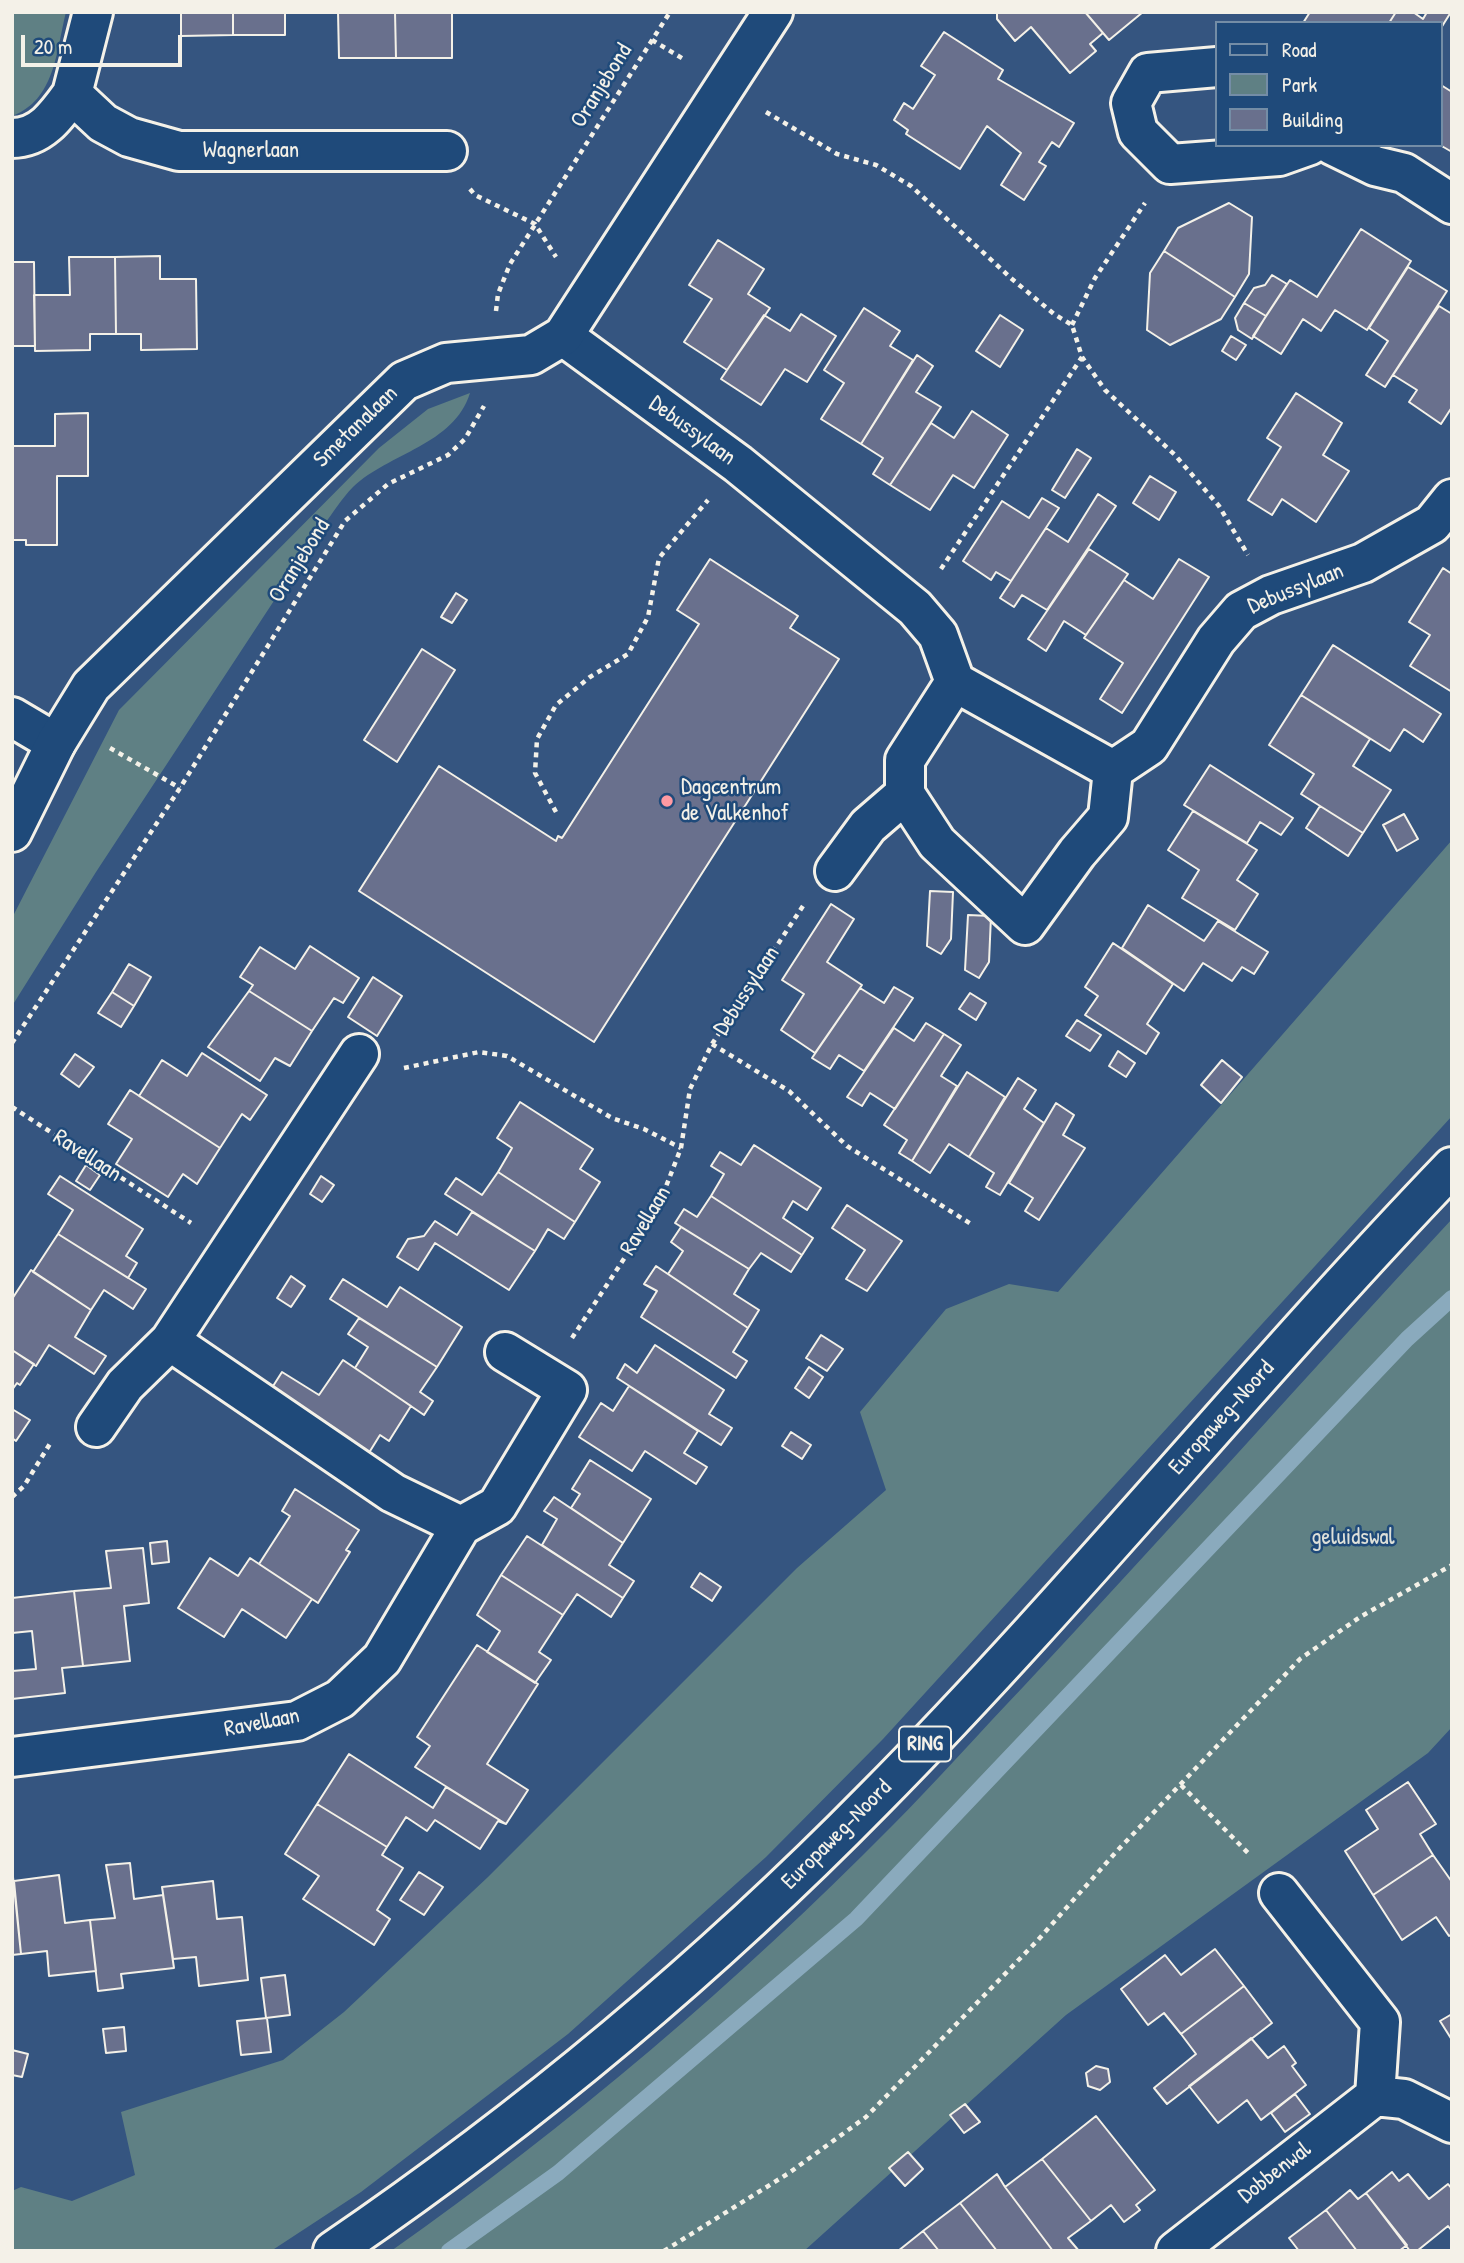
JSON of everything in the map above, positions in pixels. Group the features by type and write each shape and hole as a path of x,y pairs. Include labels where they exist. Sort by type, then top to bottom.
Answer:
{"street":[{"path":"12,138 37,132 55,118 72,94 93,12"},
{"name":"Smetanalaan","path":"12,832 56,743 91,686 404,381 446,363 531,355 573,321 774,12"},
{"path":"1216,67 1148,73 1131,103 1138,132 1170,164 1279,156 1304,147"},
{"name":"Wagnerlaan","path":"72,94 103,123 129,137 179,150 447,151"},
{"path":"1336,147 1375,166 1404,173 1452,204"},
{"name":"Debussylaan","path":"573,321 738,464 915,608 938,635 955,682"},
{"name":"Debussylaan","path":"1113,770 1149,746 1216,640 1241,611 1271,595 1363,563 1432,524 1452,499"},
{"path":"955,682 1113,770 1108,817 1077,853 1025,925 937,843 905,794 905,760 955,682"},
{"path":"12,717 56,743"},
{"path":"835,871 868,826 905,794"},
{"path":"96,1427 125,1385 170,1341 233,1250 354,1063"},
{"name":"Europaweg-Noord","path":"333,2251 525,2112 651,2008 780,1893 876,1797 1029,1633 1452,1167"},
{"path":"170,1341 393,1493 461,1526 497,1506 567,1390 505,1352"},
{"name":"Ravellaan","path":"12,1757 297,1721 340,1699 382,1659 461,1526"},
{"path":"1279,1893 1380,2022 1375,2096 1404,2099 1452,2123"},
{"name":"Dobbenwal","path":"1176,2251 1375,2096"}],"path":[{"name":"Oranjebond","path":"12,1043 180,788 345,521 388,484 448,455 465,439 482,414 498,294 509,264 670,12"},
{"path":"726,84 787,127 837,154 876,165 911,186 1012,279 1054,314 1072,325 1082,357 1105,390 1175,455 1219,506 1271,595"},
{"path":"447,151 475,195 535,224 545,236 573,321"},
{"path":"1072,325 1095,278 1170,164"},
{"path":"915,608 1082,357"},
{"path":"556,812 535,774 537,739 556,705 590,677 628,654 648,617 659,558 738,464"},
{"path":"56,743 95,739 180,788"},
{"name":"Debussylaan","path":"835,871 814,889 712,1045 789,1091 847,1146 971,1224"},
{"name":"Ravellaan","path":"567,1390 568,1346 658,1207 681,1148 690,1089 712,1045"},
{"path":"354,1063 385,1072 479,1052 507,1056 612,1118 644,1129 681,1148"},
{"name":"Ravellaan","path":"12,1107 233,1250"},
{"path":"12,1497 24,1486 61,1426 96,1427"},
{"path":"664,2251 789,2173 866,2117 1038,1940 1300,1659 1360,1617 1452,1565"},
{"path":"1181,1785 1237,1840 1279,1893"}],"green space":[{"path":"12,12 66,12 56,58 45,87 26,109 12,116"},
{"path":"470,393 462,411 450,425 419,447 368,475 341,501 96,872 12,1006 12,918 119,710 379,448 428,409"},
{"path":"1452,840 1452,1116 883,1739 766,1857 568,2034 361,2192 271,2251 12,2251 12,2191 21,2187 72,2201 135,2175 121,2112 283,2060 344,2012 488,1877 797,1568 886,1490 860,1412 946,1309 1009,1284 1058,1292"},
{"name":"geluidswal","path":"1452,1219 1452,1727 1428,1753 1066,2015 804,2251 391,2251 523,2154 587,2103 712,1996 833,1885 908,1810 1024,1686"}],"building":[{"path":"181,12 233,12 233,35 181,36"},
{"path":"233,12 285,12 285,35 233,35"},
{"path":"338,12 395,12 396,58 339,58"},
{"path":"395,12 452,12 452,58 396,58"},
{"path":"997,12 1085,12 1103,33 1090,44 1096,51 1070,73 1031,27 1015,41 997,19"},
{"path":"1085,12 1143,12 1109,40"},
{"path":"1310,12 1396,12 1390,21 1304,21"},
{"path":"1396,12 1413,12 1423,19 1427,12 1451,12 1443,25 1443,21 1390,21"},
{"path":"944,32 1003,70 998,79 1074,123 1059,147 1052,142 1039,162 1046,166 1024,200 1001,185 1021,153 987,126 960,169 906,134 908,130 894,120 904,103 913,109 935,75 921,66"},
{"path":"1443,86 1452,92 1452,152 1443,147"},
{"path":"1229,203 1252,217 1249,274 1235,297 1164,251 1178,228"},
{"path":"1361,229 1411,261 1367,330 1335,310 1321,331 1303,319 1281,354 1253,336 1290,280 1317,297"},
{"path":"718,240 764,269 748,294 770,308 727,370 684,342 712,299 689,285"},
{"path":"1164,251 1235,297 1221,319 1170,345 1147,330 1150,273"},
{"path":"160,256 160,279 196,279 197,349 141,350 141,334 116,334 115,257"},
{"path":"69,257 115,257 116,334 90,334 90,350 35,351 34,295 70,295"},
{"path":"12,262 34,262 35,346 12,346"},
{"path":"1408,267 1447,291 1385,387 1366,375 1388,341 1369,328"},
{"path":"1272,275 1287,284 1266,316 1244,303 1254,288 1265,285"},
{"path":"1244,303 1266,316 1252,339 1238,330 1235,318"},
{"path":"1439,306 1452,314 1452,407 1441,424 1409,402 1417,390 1393,375"},
{"path":"864,308 900,331 890,346 913,360 861,444 821,419 844,383 824,370"},
{"path":"801,314 836,336 807,382 785,369 761,405 721,379 764,315 790,331"},
{"path":"1000,315 1023,330 1000,367 976,351"},
{"path":"1231,336 1246,345 1236,360 1222,351"},
{"path":"917,355 933,366 916,392 941,407 890,485 873,474 883,458 861,444"},
{"path":"1296,393 1342,423 1323,455 1349,471 1316,522 1282,499 1272,515 1248,500 1281,447 1267,438"},
{"path":"972,411 1008,435 974,488 953,475 930,510 890,485 931,423 954,438"},
{"path":"88,413 88,476 57,476 57,545 26,545 26,540 12,540 12,446 55,446 55,414"},
{"path":"1077,449 1091,458 1065,498 1052,490"},
{"path":"1150,476 1176,492 1159,520 1133,503"},
{"path":"1098,494 1116,506 1047,610 1022,595 1014,607 1000,598 1046,528 1068,542"},
{"path":"1042,498 1059,508 1011,581 996,572 991,580 963,561 1002,501 1029,518"},
{"path":"1089,549 1128,574 1086,635 1064,621 1046,651 1028,639"},
{"name":"Dagcentrum de Valkenhof","path":"710,559 798,616 790,628 839,659 594,1042 359,891 439,766 556,841 558,836 562,838 699,624 677,610"},
{"path":"1179,559 1209,577 1122,713 1100,699 1123,663 1084,638 1124,580 1153,599"},
{"path":"1443,568 1452,574 1452,692 1410,666 1430,635 1409,622"},
{"path":"456,593 467,600 452,623 441,617"},
{"path":"1333,645 1441,714 1423,742 1404,729 1390,751 1301,695"},
{"path":"422,649 455,670 397,762 364,740"},
{"path":"1301,695 1370,739 1353,766 1391,790 1363,833 1301,794 1314,774 1269,745"},
{"path":"1210,765 1293,818 1281,835 1260,822 1247,843 1184,805"},
{"path":"1320,806 1363,833 1348,856 1306,828"},
{"path":"1193,811 1257,850 1237,880 1258,894 1235,930 1182,898 1199,870 1168,850"},
{"path":"1404,814 1418,839 1397,851 1383,825"},
{"path":"930,891 953,892 951,939 941,954 927,946"},
{"path":"831,904 854,919 827,962 862,985 815,1053 781,1030 804,994 782,980"},
{"path":"1148,905 1204,941 1218,921 1268,952 1254,974 1242,967 1232,981 1203,963 1184,991 1122,948"},
{"path":"968,915 991,916 989,962 979,978 965,970"},
{"path":"1113,943 1173,984 1147,1024 1159,1033 1146,1054 1085,1015 1098,996 1085,987"},
{"path":"310,946 359,978 343,1003 334,998 312,1031 249,991 253,985 240,977 260,947 295,969"},
{"path":"129,964 151,977 134,1006 112,992"},
{"path":"373,977 402,996 377,1036 348,1017"},
{"path":"894,987 913,998 864,1071 839,1055 830,1069 812,1058 860,988 884,1003"},
{"path":"249,991 312,1031 290,1066 275,1058 260,1081 208,1047"},
{"path":"112,992 134,1006 121,1027 98,1013"},
{"path":"970,993 986,1003 976,1020 959,1009"},
{"path":"1077,1020 1101,1035 1090,1051 1066,1036"},
{"path":"926,1023 944,1034 895,1109 870,1093 862,1106 847,1097 894,1028 914,1041"},
{"path":"944,1034 961,1045 941,1076 957,1086 912,1161 899,1153 907,1140 884,1125"},
{"path":"1118,1051 1135,1063 1126,1077 1109,1066"},
{"path":"202,1053 267,1095 250,1120 242,1114 220,1148 139,1096 162,1060 187,1076"},
{"path":"75,1054 94,1067 79,1087 61,1074"},
{"path":"1222,1060 1242,1077 1221,1103 1201,1085"},
{"path":"967,1072 1005,1097 969,1157 949,1144 930,1173 912,1161"},
{"path":"1018,1078 1036,1090 1024,1109 1044,1123 1000,1195 986,1187 994,1173 969,1157"},
{"path":"130,1090 220,1148 197,1184 183,1174 168,1197 116,1164 132,1139 108,1124"},
{"path":"520,1102 593,1149 580,1169 600,1182 575,1222 498,1172 512,1148 497,1138"},
{"path":"1056,1103 1074,1115 1063,1135 1085,1148 1039,1220 1025,1211 1033,1198 1009,1183"},
{"path":"754,1145 821,1188 807,1210 793,1201 783,1218 813,1238 802,1255 711,1196 724,1174 711,1166 720,1152 741,1165"},
{"path":"86,1165 100,1175 90,1190 76,1181"},
{"path":"498,1172 575,1222 564,1239 548,1229 535,1251 445,1194 456,1178 482,1195"},
{"path":"60,1176 143,1229 126,1256 137,1263 128,1278 58,1234 73,1210 48,1194"},
{"path":"321,1176 334,1185 322,1202 310,1194"},
{"path":"711,1196 802,1255 791,1272 761,1253 749,1269 675,1223 684,1209 697,1217"},
{"path":"847,1205 902,1241 867,1291 846,1279 865,1250 832,1228"},
{"path":"472,1212 535,1251 509,1290 435,1243 418,1270 397,1257 408,1239 424,1236 435,1221 457,1235"},
{"path":"681,1227 749,1269 734,1294 759,1310 748,1328 668,1274 683,1251 671,1242"},
{"path":"58,1234 146,1289 133,1309 104,1290 91,1310 33,1272"},
{"path":"656,1266 748,1328 733,1352 747,1361 736,1378 641,1317 657,1291 644,1284"},
{"path":"31,1270 91,1310 75,1337 106,1356 94,1374 49,1345 36,1366 12,1350 12,1299"},
{"path":"291,1276 305,1286 291,1307 277,1298"},
{"path":"343,1279 387,1307 400,1287 462,1327 437,1367 330,1299"},
{"path":"359,1318 437,1367 420,1392 433,1401 424,1415 355,1368 368,1347 348,1334"},
{"path":"821,1335 843,1349 827,1371 806,1358"},
{"path":"655,1345 724,1390 709,1414 732,1428 721,1445 617,1378 625,1364 637,1373"},
{"path":"12,1350 34,1364 20,1385 17,1383 12,1390"},
{"path":"343,1360 411,1406 389,1441 380,1435 367,1456 268,1394 282,1372 319,1395"},
{"path":"809,1367 823,1377 809,1398 795,1388"},
{"path":"629,1386 698,1431 684,1453 707,1467 696,1484 645,1451 632,1471 579,1437 601,1403 613,1411"},
{"path":"12,1409 30,1420 16,1441 12,1438"},
{"path":"791,1432 811,1445 802,1459 782,1446"},
{"path":"590,1460 651,1499 623,1543 571,1508 580,1494 572,1489"},
{"path":"295,1489 359,1530 346,1550 350,1552 318,1603 259,1564 290,1516 282,1511"},
{"path":"554,1497 623,1543 609,1565 634,1581 623,1598 542,1545 557,1519 544,1511"},
{"path":"527,1536 623,1598 611,1617 577,1594 563,1615 501,1575"},
{"path":"167,1541 169,1562 152,1564 150,1543"},
{"path":"143,1548 149,1603 124,1606 130,1661 83,1666 74,1591 111,1588 106,1551"},
{"path":"210,1558 238,1576 250,1558 312,1599 286,1638 242,1609 224,1637 178,1608"},
{"path":"700,1573 721,1587 712,1601 691,1587"},
{"path":"501,1575 563,1615 539,1652 551,1660 535,1683 487,1652 500,1631 477,1615"},
{"path":"74,1591 83,1666 62,1668 65,1693 12,1699 12,1671 36,1669 32,1631 12,1633 12,1598"},
{"path":"477,1645 538,1684 487,1764 528,1790 506,1824 415,1767 430,1746 417,1737"},
{"path":"349,1754 433,1808 446,1787 506,1824 498,1821 480,1849 435,1820 427,1831 406,1817 387,1847 317,1804"},
{"path":"1408,1782 1436,1824 1420,1834 1433,1855 1373,1895 1345,1851 1378,1829 1366,1810"},
{"path":"317,1804 387,1847 382,1855 403,1868 377,1910 390,1919 374,1945 303,1899 319,1876 285,1854"},
{"path":"1433,1855 1452,1882 1452,1934 1449,1936 1436,1917 1402,1940 1373,1895"},
{"path":"130,1863 134,1899 163,1895 174,1968 121,1974 123,1988 98,1991 90,1920 115,1918 106,1865"},
{"path":"419,1872 443,1887 424,1915 400,1900"},
{"path":"59,1875 65,1923 90,1920 96,1971 49,1976 47,1951 21,1954 14,1881"},
{"path":"12,1877 21,1954 12,1955"},
{"path":"213,1881 217,1919 242,1917 248,1980 199,1986 196,1957 173,1959 162,1887"},
{"path":"1215,1949 1244,1986 1181,2034 1164,2013 1148,2025 1121,1989 1165,1955 1181,1975"},
{"path":"285,1975 290,2015 266,2018 261,1978"},
{"path":"1244,1986 1272,2023 1167,2104 1154,2088 1196,2054 1181,2034"},
{"path":"1452,2014 1452,2040 1440,2021"},
{"path":"267,2018 271,2052 241,2055 237,2021"},
{"path":"124,2027 126,2051 106,2053 103,2029"},
{"path":"1251,2038 1268,2058 1284,2046 1296,2063 1292,2066 1306,2085 1261,2120 1247,2100 1218,2123 1189,2086"},
{"path":"12,2050 28,2054 22,2077 12,2075"},
{"path":"1096,2066 1108,2069 1110,2082 1100,2090 1088,2086 1086,2073"},
{"path":"1295,2094 1310,2114 1285,2132 1271,2113"},
{"path":"965,2104 980,2122 964,2133 950,2115"},
{"path":"1096,2116 1155,2190 1136,2205 1140,2210 1124,2222 1111,2205 1091,2221 1042,2159"},
{"path":"908,2152 923,2169 905,2186 889,2168"},
{"path":"1042,2159 1091,2221 1068,2238 1079,2251 1053,2251 1005,2187"},
{"path":"1392,2172 1399,2181 1408,2174 1429,2199 1448,2184 1452,2189 1452,2231 1448,2226 1417,2251 1410,2251 1366,2193"},
{"path":"997,2174 1053,2251 997,2251 960,2203"},
{"path":"1350,2190 1358,2199 1366,2193 1407,2245 1399,2251 1357,2251 1326,2210"},
{"path":"960,2203 997,2251 939,2251 923,2231"},
{"path":"1326,2210 1357,2251 1299,2251 1289,2238"},
{"path":"923,2231 939,2251 898,2251"}],"waterway":[{"path":"449,2251 558,2173 856,1919 1407,1339 1452,1298"}],"place":[{"name":"Dagcentrum de Valkenhof","path":"667,801"}]}
